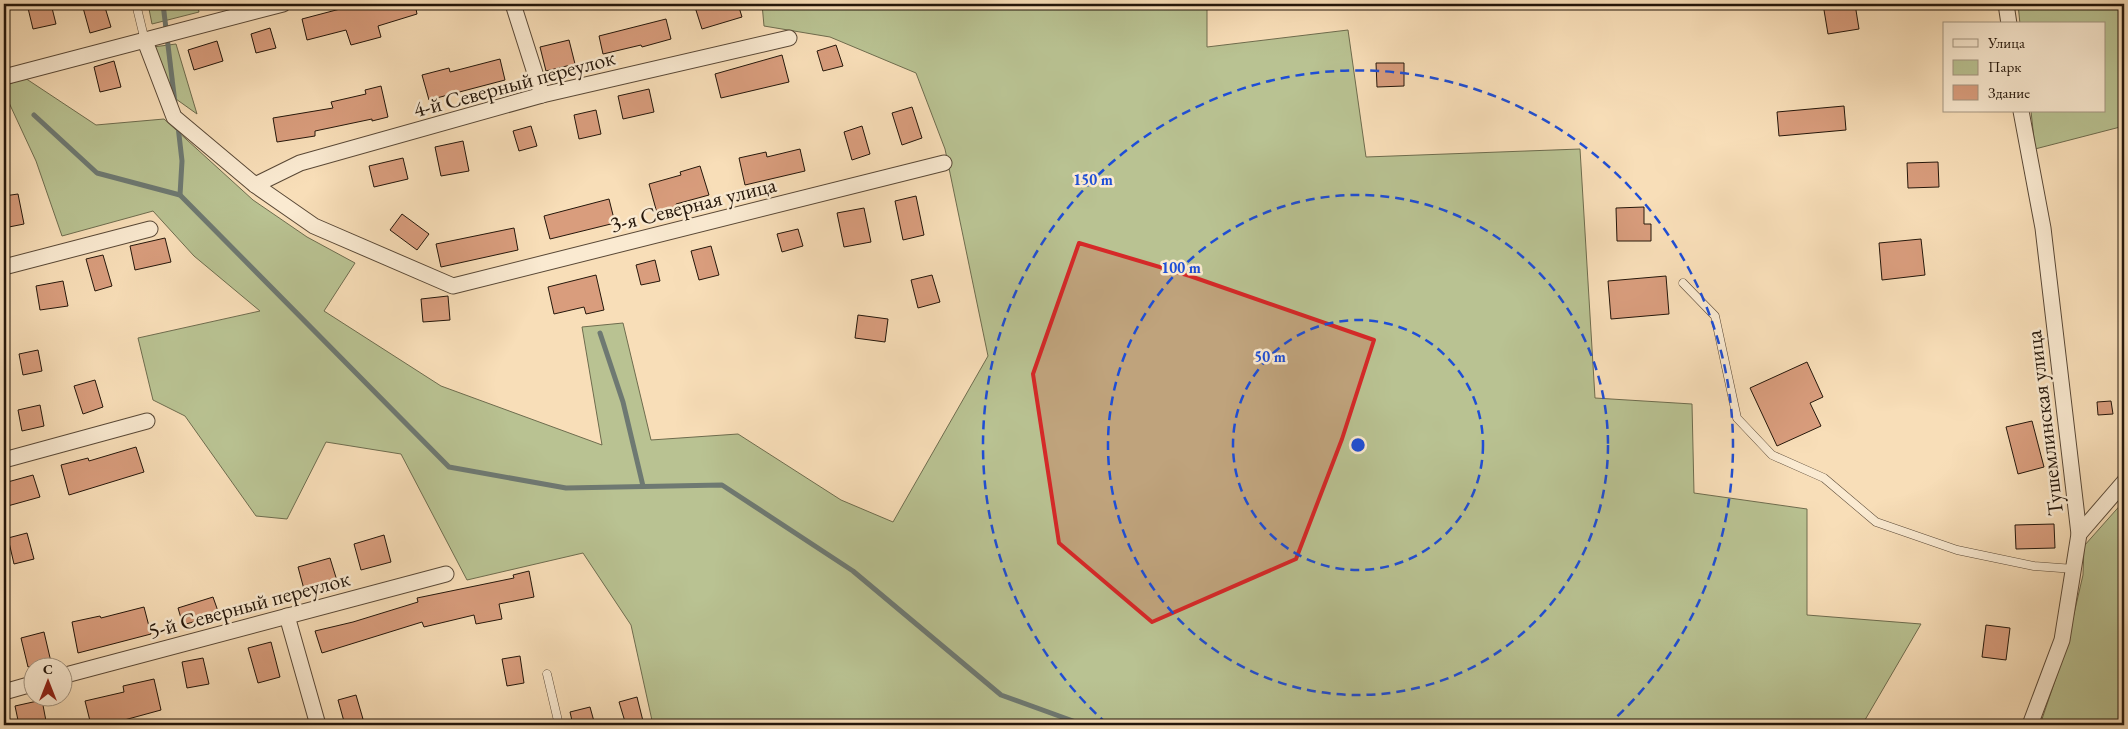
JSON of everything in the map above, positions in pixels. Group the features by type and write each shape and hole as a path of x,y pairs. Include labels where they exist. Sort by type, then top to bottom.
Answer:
{"street":[{"path":"4,77 282,4"},
{"path":"513,4 542,96"},
{"path":"2006,4 2008,22"},
{"name":"4-й Северный переулок","path":"255,186 300,163 542,96 789,38"},
{"path":"145,41 174,118 255,186"},
{"name":"Тушемлинская улица","path":"2021,112 2043,228 2079,534 2062,640 2030,725"},
{"name":"3-я Северная улица","path":"255,186 314,226 453,286 944,163"},
{"path":"4,267 150,229"},
{"path":"4,460 147,421"},
{"path":"2079,534 2124,482"},
{"name":"5-й Северный переулок","path":"72,673 446,574"},
{"path":"287,616 318,725"},
{"path":"4,692 22,687"}],"lane":[{"path":"136,4 145,41"},
{"path":"1683,283 1715,316 1736,418 1772,455 1824,478 1876,522 1957,550 2034,566 2074,569"},
{"path":"548,674 559,725"}],"highlighted area":[{"path":"1079,243 1190,276 1374,340 1342,439 1296,559 1152,622 1059,543 1033,374"}],"green space":[{"path":"148,4 197,4 199,12 152,24"},
{"path":"762,4 867,4 893,9 900,4 1207,4 1207,47 1348,30 1366,157 1580,149 1595,398 1692,404 1694,493 1807,509 1807,615 1921,624 1862,725 980,725 978,723 971,725 653,725 631,625 583,553 467,580 401,454 326,442 287,519 256,516 185,416 153,400 138,338 260,311 194,256 153,211 62,236 36,161 4,92 4,86 25,78 96,125 164,119 253,200 307,237 355,263 324,311 441,386 602,445 582,327 623,323 651,440 738,434 841,500 893,522 988,356 945,149 916,73 830,37 764,26"},
{"path":"2018,4 2124,4 2124,126 2035,149 2031,112 2106,112 2106,22 2020,22"},
{"path":"176,44 197,114 169,94 153,47"},
{"path":"2124,501 2124,725 2040,725 2066,648 2083,575 2084,546"}],"building":[{"path":"27,4 51,4 56,24 33,29"},
{"path":"82,4 104,4 111,27 90,33"},
{"path":"339,4 415,4 417,14 378,26 381,37 351,45 346,30 307,40 302,19 340,9"},
{"path":"694,4 738,4 742,17 702,29"},
{"path":"1823,4 1855,4 1859,29 1828,34"},
{"path":"666,19 671,39 642,47 641,45 603,54 599,36"},
{"path":"270,28 276,48 256,53 251,34"},
{"path":"569,40 575,64 546,71 540,47"},
{"path":"217,41 223,61 194,70 188,50"},
{"path":"836,45 843,66 823,71 817,51"},
{"path":"782,55 789,82 721,98 715,74"},
{"path":"500,59 505,80 429,100 422,75 449,68 450,72"},
{"path":"114,61 121,87 100,92 94,67"},
{"path":"1376,63 1404,63 1404,86 1377,87"},
{"path":"381,86 388,117 315,131 315,136 277,142 273,118 333,108 331,102 366,94 365,90"},
{"path":"649,89 654,112 623,119 618,96"},
{"path":"1844,106 1846,130 1779,136 1777,112"},
{"path":"912,107 922,138 902,145 892,113"},
{"path":"596,110 601,134 579,139 574,115"},
{"path":"531,126 537,146 519,151 513,131"},
{"path":"862,126 870,154 852,160 844,132"},
{"path":"463,141 469,171 441,176 435,147"},
{"path":"800,149 805,171 745,185 739,158 766,152 767,157"},
{"path":"403,158 408,179 374,187 369,166"},
{"path":"1938,162 1939,187 1908,188 1907,163"},
{"path":"700,166 709,195 676,204 677,207 657,213 649,184 681,175 680,172"},
{"path":"18,194 24,224 4,228 4,196"},
{"path":"916,196 924,235 903,240 895,201"},
{"path":"609,199 615,223 550,239 544,216"},
{"path":"1644,207 1644,224 1651,224 1651,241 1617,241 1616,208"},
{"path":"864,208 871,242 844,247 837,213"},
{"path":"402,214 429,234 417,250 390,230"},
{"path":"514,228 518,250 441,267 436,244"},
{"path":"798,229 803,246 782,252 777,234"},
{"path":"165,238 171,262 135,270 130,246"},
{"path":"1921,239 1925,275 1882,280 1879,243"},
{"path":"711,246 719,275 699,280 691,251"},
{"path":"103,255 112,286 95,291 86,259"},
{"path":"655,260 660,281 641,285 636,265"},
{"path":"596,275 604,310 586,314 584,307 554,314 548,287"},
{"path":"932,275 940,302 918,308 911,280"},
{"path":"1666,276 1669,314 1611,319 1608,281"},
{"path":"63,281 68,306 40,310 36,286"},
{"path":"448,296 450,320 423,322 421,299"},
{"path":"858,315 888,319 885,342 855,338"},
{"path":"38,350 42,371 23,375 19,354"},
{"path":"1807,362 1823,397 1810,403 1821,426 1777,446 1750,388"},
{"path":"95,380 103,407 83,414 74,386"},
{"path":"2111,401 2113,414 2098,415 2097,402"},
{"path":"40,405 44,426 22,431 18,410"},
{"path":"2032,421 2044,467 2018,474 2006,427"},
{"path":"136,447 144,472 69,495 61,465 88,458 89,461"},
{"path":"33,475 40,497 4,507 4,483"},
{"path":"2054,524 2055,548 2016,549 2015,525"},
{"path":"27,533 34,559 14,564 8,538"},
{"path":"384,535 391,562 361,570 354,544"},
{"path":"330,558 338,584 305,593 298,567"},
{"path":"529,571 534,597 499,604 502,619 476,624 474,615 424,627 422,622 322,653 315,631 353,622 418,602 417,598 514,578 513,575"},
{"path":"213,597 219,614 183,625 178,608"},
{"path":"144,607 151,634 78,653 72,622 100,616 101,618"},
{"path":"1986,625 2010,628 2006,660 1982,657"},
{"path":"44,632 50,656 25,656 21,638"},
{"path":"271,642 280,677 258,683 248,648"},
{"path":"520,656 524,683 507,686 502,659"},
{"path":"203,658 209,684 187,688 182,662"},
{"path":"154,679 161,710 106,725 91,725 85,701 124,692 123,686"},
{"path":"356,695 363,719 345,725 338,700"},
{"path":"637,697 643,721 626,725 619,702"},
{"path":"22,704 22,706 43,706 46,721 19,725 15,706"},
{"path":"590,707 595,725 573,725 570,712"}],"waterway":[{"path":"163,4 175,103"},
{"path":"34,115 97,173 180,195 449,467 566,488 722,485 853,571 1001,695 1084,725"},
{"path":"178,126 182,161 180,195"},
{"path":"600,333 623,402 643,486"}]}
